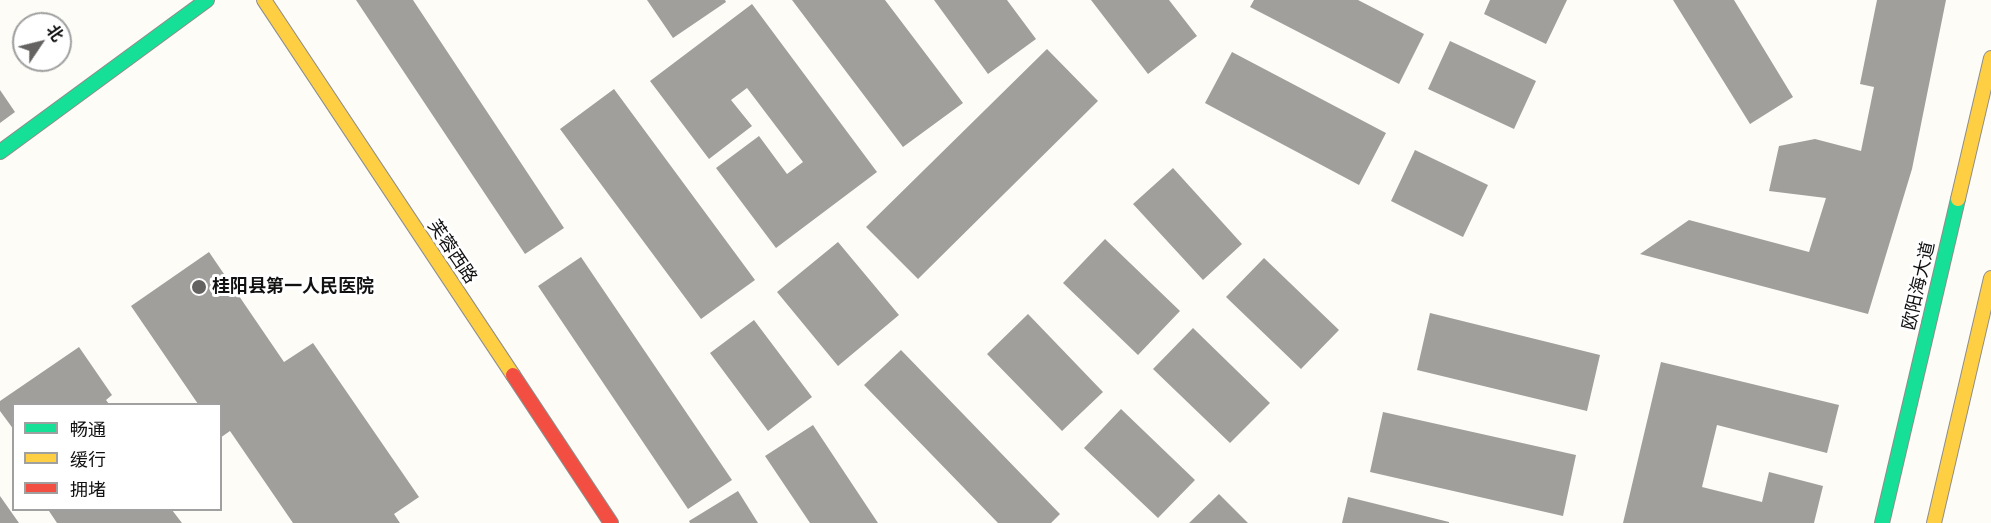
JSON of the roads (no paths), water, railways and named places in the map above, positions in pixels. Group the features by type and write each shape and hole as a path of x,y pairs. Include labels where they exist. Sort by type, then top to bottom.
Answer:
{"street":[{"path":"0,152 207,0"},
{"name":"芙蓉西路","path":"264,0 611,523"},
{"name":"欧阳海大道","path":"1882,523 1991,58"},
{"path":"1934,523 1991,278"}],"place":[{"name":"桂阳县第一人民医院","path":"199,287"}]}
